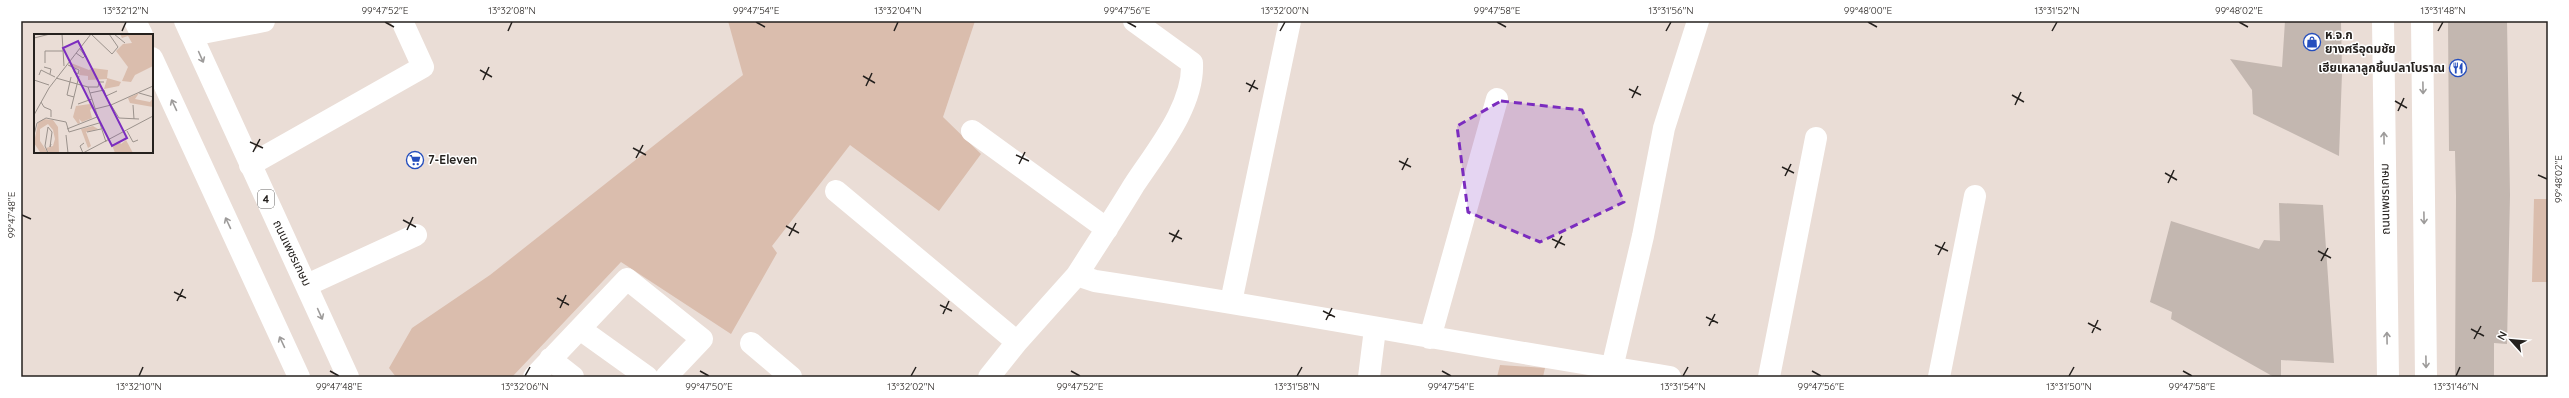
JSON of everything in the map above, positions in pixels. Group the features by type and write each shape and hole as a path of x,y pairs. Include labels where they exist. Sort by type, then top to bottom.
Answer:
{"main road":[{"path":"135,21 142,34"},
{"path":"188,28 264,21"},
{"path":"250,165 423,67 402,21"},
{"path":"990,377 1017,342 1077,275 1179,111 1192,74 1192,63 1134,21"},
{"path":"1231,302 1290,21"},
{"path":"1612,368 1643,236 1664,128 1698,21"},
{"name":"ถนนเพชรเกษม","path":"2383,21 2388,377"},
{"path":"2422,21 2426,377"},
{"name":"ถนนเพชรเกษม","path":"188,28 348,377"},
{"path":"153,60 299,377"},
{"path":"1430,338 1498,99"},
{"path":"972,131 1107,229"},
{"path":"1769,377 1816,138"},
{"path":"836,191 1017,342"},
{"path":"1939,377 1975,196"},
{"path":"307,285 416,235"},
{"path":"1077,275 1095,280 1231,302 1376,329 1670,377"},
{"path":"534,377 627,279 702,339 666,377"},
{"path":"580,329 647,377"},
{"path":"1368,377 1376,329"},
{"path":"751,343 791,377"},
{"path":"550,359 573,377"}],"highlighted area":[{"path":"1501,101 1582,110 1624,202 1540,242 1468,212 1457,126"}],"shaded area":[{"path":"728,21 975,21 943,117 981,154 939,211 850,145 772,246 777,253 731,334 621,262 512,377 396,377 389,368 412,328 490,275 743,75"},
{"path":"2534,199 2548,199 2548,282 2532,282"},
{"path":"1500,365 1545,368 1543,377 1497,377"}],"building":[{"path":"2285,21 2341,21 2342,73 2339,156 2253,114 2252,90 2230,59 2282,67"},
{"path":"2448,21 2507,21 2510,195 2507,344 2494,343 2494,377 2455,377 2456,196 2455,151 2449,151"},
{"path":"2279,203 2323,205 2334,363 2281,360 2281,377 2274,377 2171,319 2172,312 2150,302 2171,221 2259,249 2264,240 2280,241"}],"place":[{"name":"ห.จ.ก ยางศรีอุดมชัย","path":"2312,42"},
{"name":"เฮียเหลาลูกชิ้นปลาโบราณ","path":"2458,68"},
{"name":"7-Eleven","path":"415,160"}]}
